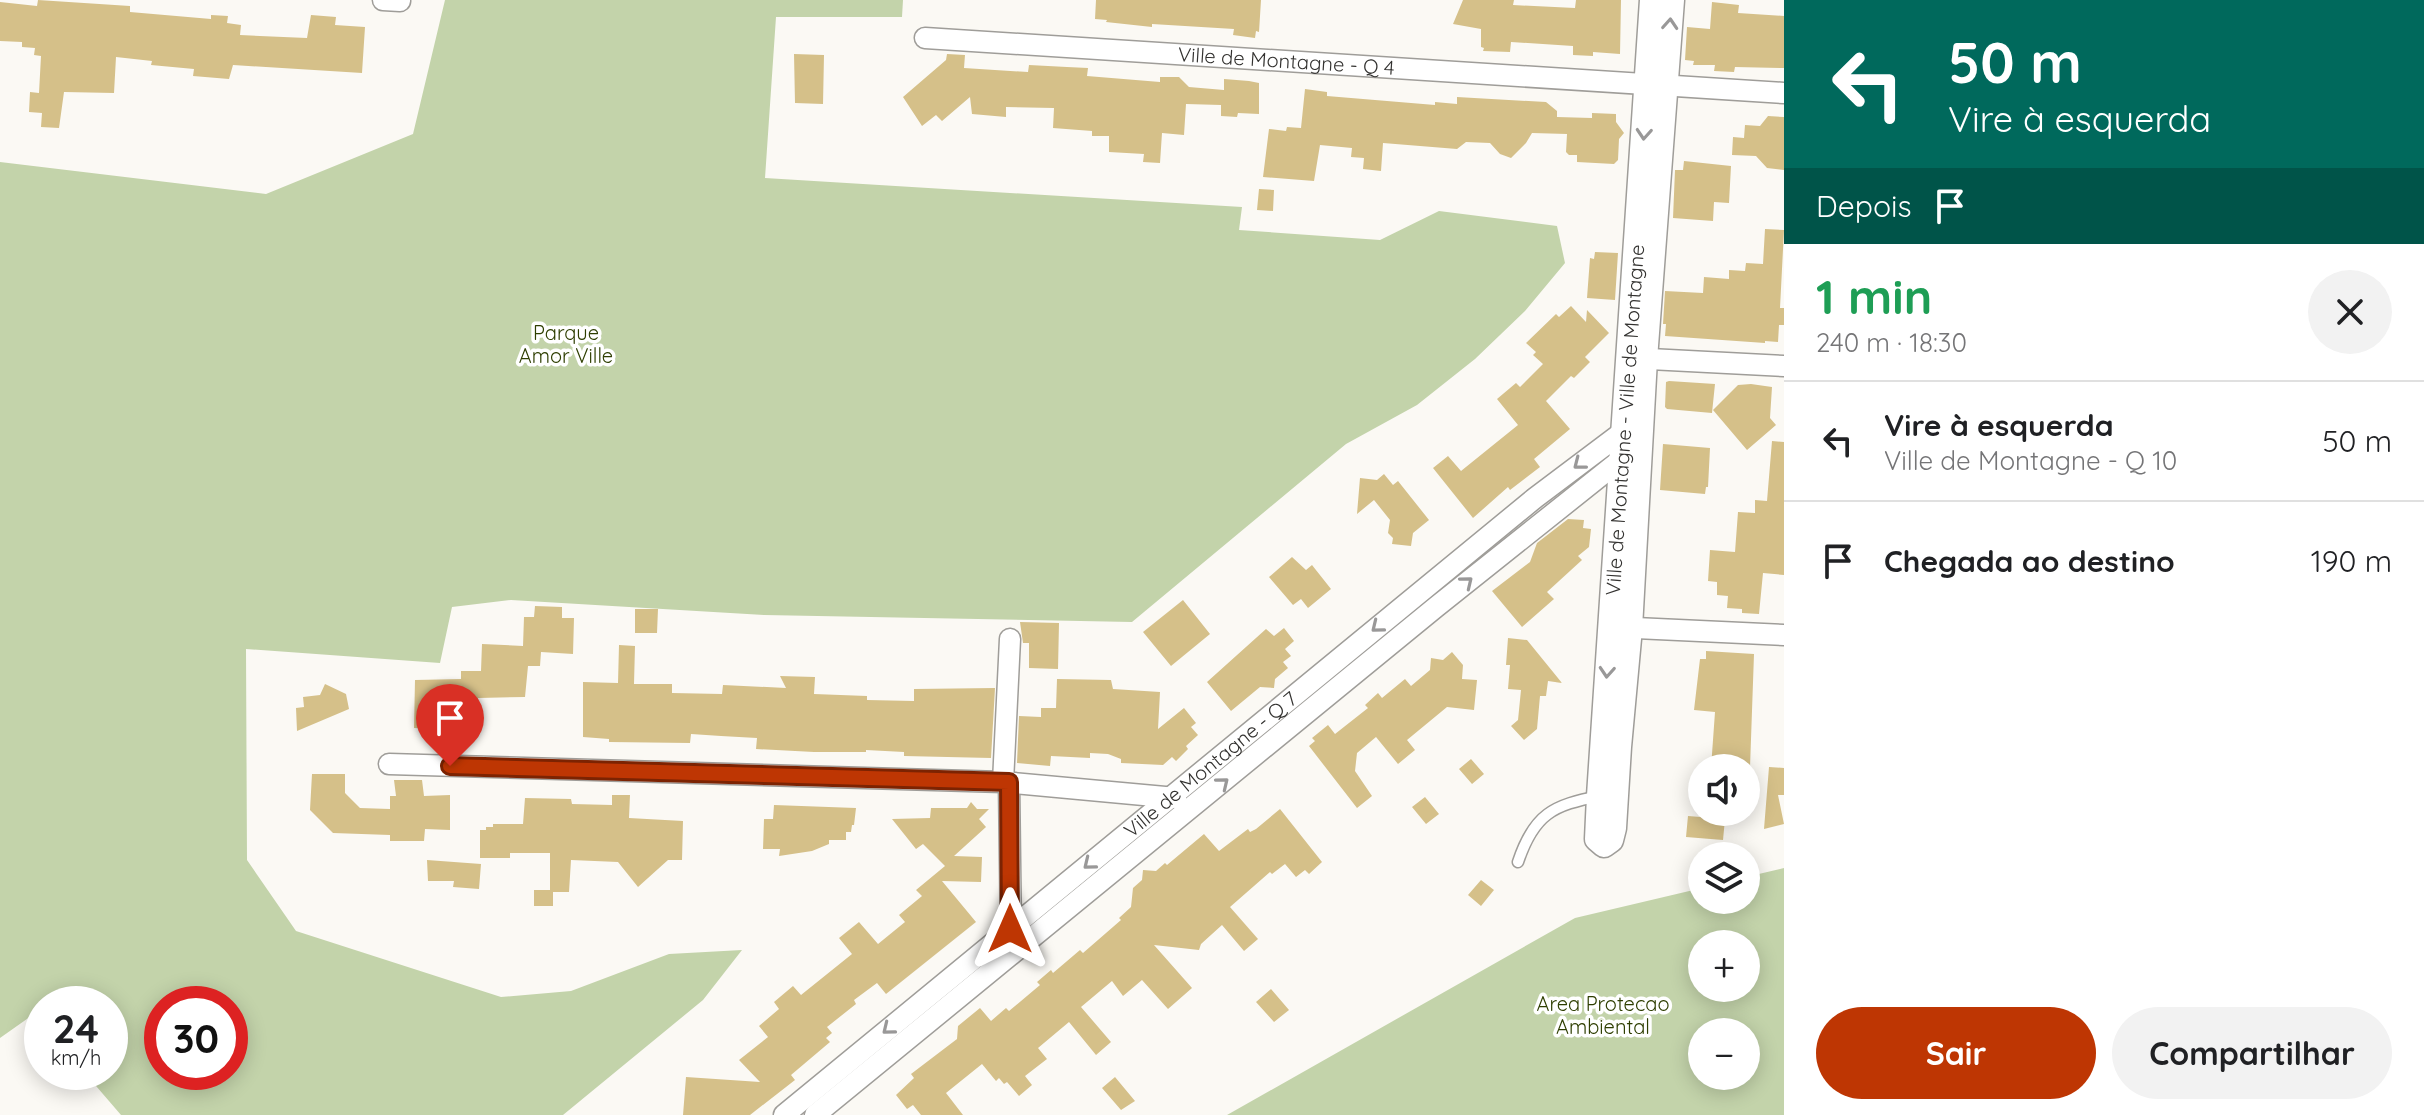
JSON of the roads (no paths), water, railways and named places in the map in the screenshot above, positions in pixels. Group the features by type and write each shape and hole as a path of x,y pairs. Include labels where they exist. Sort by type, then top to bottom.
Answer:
{"street":[{"name":"Ville de Montagne - Ville de Montagne","path":"1652,0 1657,84"},
{"name":"Ville de Montagne - Ville de Montagne","path":"1606,834 1657,84 1672,0"},
{"name":"Ville de Montagne - Q 4","path":"925,38 1784,93"},
{"path":"1638,358 1784,366"},
{"name":"Ville de Montagne - Q 7","path":"784,1115 1535,498 1632,438"},
{"name":"Ville de Montagne - Q 7","path":"815,1115 1198,803 1632,438"},
{"path":"1620,627 1784,635"},
{"path":"1010,639 1006,782 1012,954"},
{"path":"389,764 1006,782 1171,796 1198,803"}],"lane":[{"path":"1518,862 1528,835 1543,815 1566,804 1608,795"}],"park label":[{"name":"Parque Amor Ville","path":"566,344"},
{"name":"Area Protecao Ambiental","path":"1603,1016"}]}
